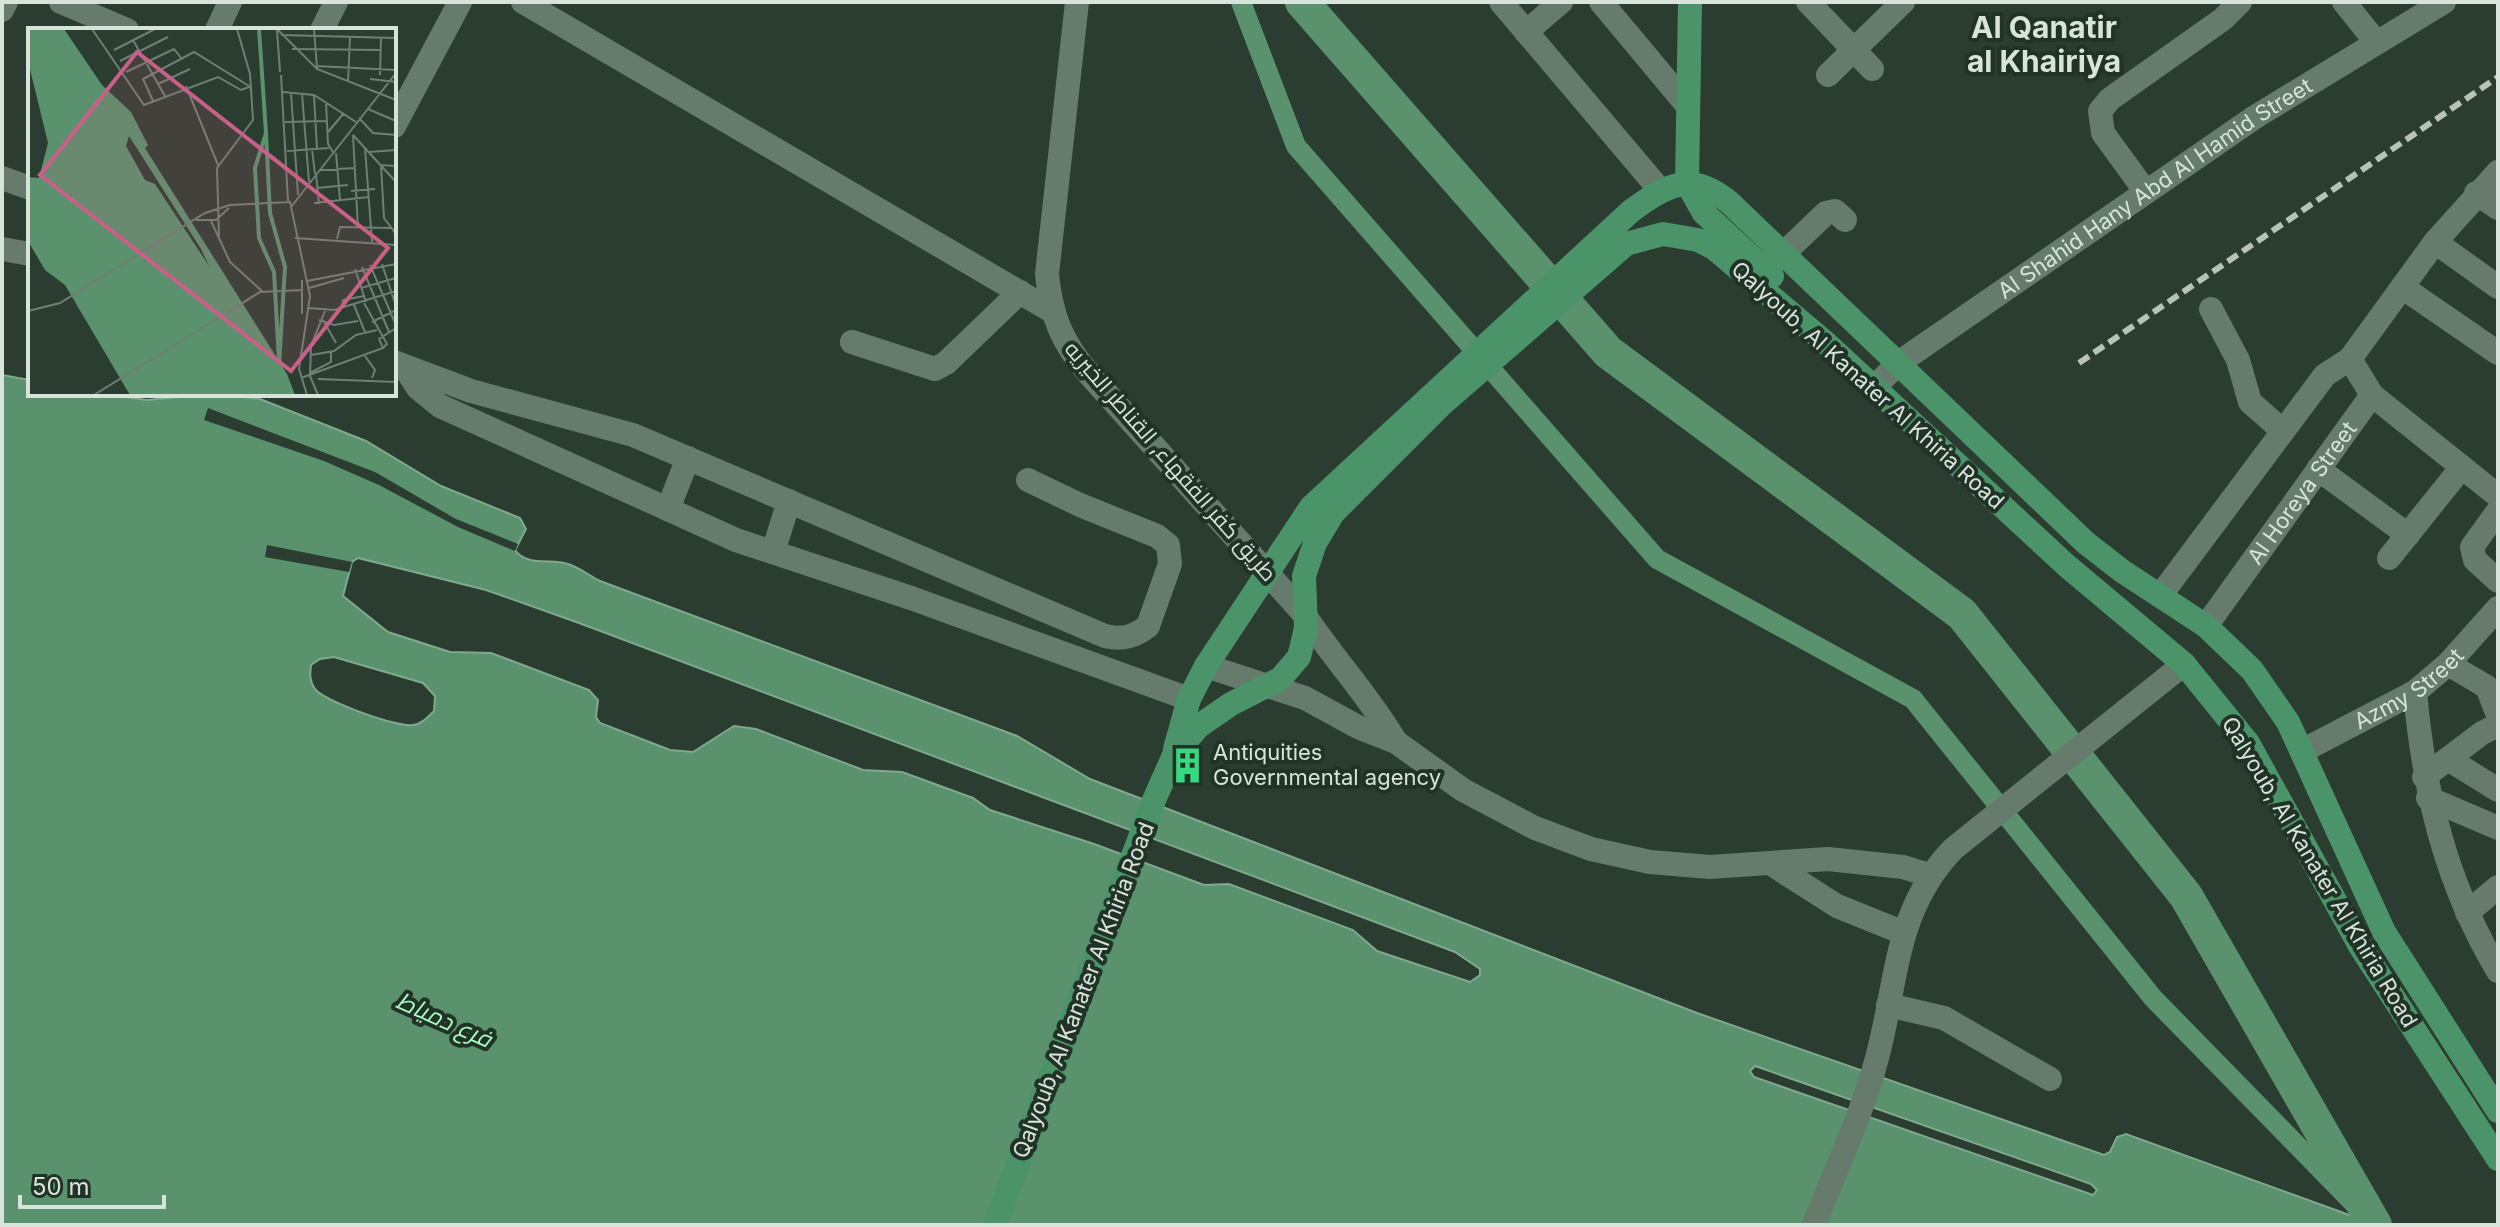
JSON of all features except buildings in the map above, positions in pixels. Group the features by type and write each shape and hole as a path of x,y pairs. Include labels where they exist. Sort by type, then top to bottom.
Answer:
{"main road":[{"path":"1690,2 1687,183 1704,213 1817,317 1827,344"},
{"name":"Qalyoub, Al Kanater Al Khiria Road","path":"1174,755 1214,714 1280,679 1299,657 1306,628 1304,576 1323,527 1345,500 1436,399 1631,211 1660,190 1687,183 1720,194 1900,362 2086,543 2206,626 2252,670 2271,695 2302,751 2384,932 2498,1111"},
{"name":"Qalyoub, Al Kanater Al Khiria Road","path":"995,1225 1154,800 1174,755 1189,699 1206,666 1267,570 1311,507 1436,399 1626,244 1663,234 1698,240 1714,248 1827,344 2076,574 2184,664 2248,743 2354,936 2498,1159"}],"street":[{"path":"2,10 6,2"},
{"path":"61,2 113,21"},
{"path":"218,28 230,2"},
{"path":"323,28 336,2"},
{"path":"396,122 460,2"},
{"path":"523,2 1050,310"},
{"name":"طريق كفر الفقهاء, القناطر الخيريه","path":"1077,2 1047,274 1050,310 1059,334 1073,356 1304,614 1333,657 1376,707 1396,742"},
{"path":"1501,2 1660,190"},
{"path":"1526,32 1561,2"},
{"path":"1601,2 1687,105"},
{"path":"1808,2 1872,69"},
{"path":"1828,75 1903,2"},
{"path":"2344,2 2376,42"},
{"name":"Al Shahid Hany Abd Al Hamid Street","path":"1873,388 1900,362 2267,109 2444,2"},
{"path":"2146,192 2103,133 2100,111 2110,99 2223,8"},
{"path":"2160,596 2325,375 2350,359 2435,242 2498,172"},
{"path":"2,178 28,187"},
{"path":"2476,193 2498,208"},
{"path":"1784,253 1826,213 1835,211 1845,220"},
{"path":"2435,242 2498,287"},
{"path":"2,249 28,254"},
{"path":"2402,287 2498,353"},
{"path":"852,342 935,369 946,363 1020,292"},
{"path":"2211,309 2238,360 2250,402 2283,431"},
{"path":"2350,359 2372,395 2498,496"},
{"path":"399,364 471,391 596,423 688,458 1115,638 1133,636 1148,626 1171,558 1163,540 1028,480"},
{"path":"399,364 418,388 440,406 668,509 773,552 1189,699"},
{"name":"Al Horeya Street","path":"2206,626 2372,395"},
{"path":"668,509 688,458"},
{"path":"2389,558 2462,467"},
{"path":"2318,469 2408,535"},
{"path":"773,552 789,501"},
{"path":"2498,511 2472,547 2475,560 2498,581"},
{"path":"882,588 897,547"},
{"path":"978,622 992,587"},
{"name":"Azmy Street","path":"2302,751 2415,692 2448,664 2498,608"},
{"path":"1814,1225 1876,1061 1904,933 1929,875 1953,849 2184,664"},
{"path":"2448,664 2487,687 2498,715"},
{"name":"طريق كفر الفقهاء, القناطر الخيريه","path":"1206,666 1305,698 1358,727 1396,742 1463,790 1535,828 1591,849 1650,862 1710,867 1828,859 1903,867 1929,875"},
{"path":"2415,692 2426,788 2467,913 2498,971"},
{"path":"2426,788 2448,759 2490,727 2498,725"},
{"path":"2448,759 2498,790"},
{"path":"2426,788 2498,828"},
{"path":"1770,863 1837,906 1904,933"},
{"path":"2467,913 2498,887"},
{"path":"1888,1005 1944,1018 2050,1079"}],"water":[{"name":"فرع دمياط","path":"2,375 28,380 28,396 118,396 147,400 232,396 260,399 366,441 441,486 520,518 526,529 515,550 527,559 571,565 600,581 1017,736 1090,779 1697,1013 2104,1155 2110,1152 2117,1137 2126,1134 2377,1225 2,1225","holes":["358,558 486,590 579,623 1455,952 1480,969 1480,975 1470,982 1377,951 1353,930 1229,884 1204,885 990,810 973,798 902,772 863,770 756,729 734,726 693,752 670,750 600,723 596,717 598,700 589,690 491,653 450,652 388,632 343,596 352,562","334,657 423,683 435,696 434,711 419,723 405,725 378,718 321,694 315,689 310,671 311,665 320,659","1755,1066 2091,1184 2097,1190 2093,1195 1754,1077 1750,1071"]}],"pier":[{"path":"208,408 375,472 456,519 518,544 515,551 458,527 379,485 324,461 204,420"},
{"path":"267,545 352,562 349,572 265,557"}],"waterway":[{"path":"1241,2 1296,146 1657,559 1913,699 2153,998 2374,1224"},
{"path":"1302,2 1608,352 1962,614 2186,896 2375,1225"}],"railway":[{"path":"2079,363 2498,77"}],"place":[{"name":"Antiquities Governmental agency","path":"1187,765"}],"district":[{"name":"Al Qanatir al Khairiya","path":"2044,45"}]}
